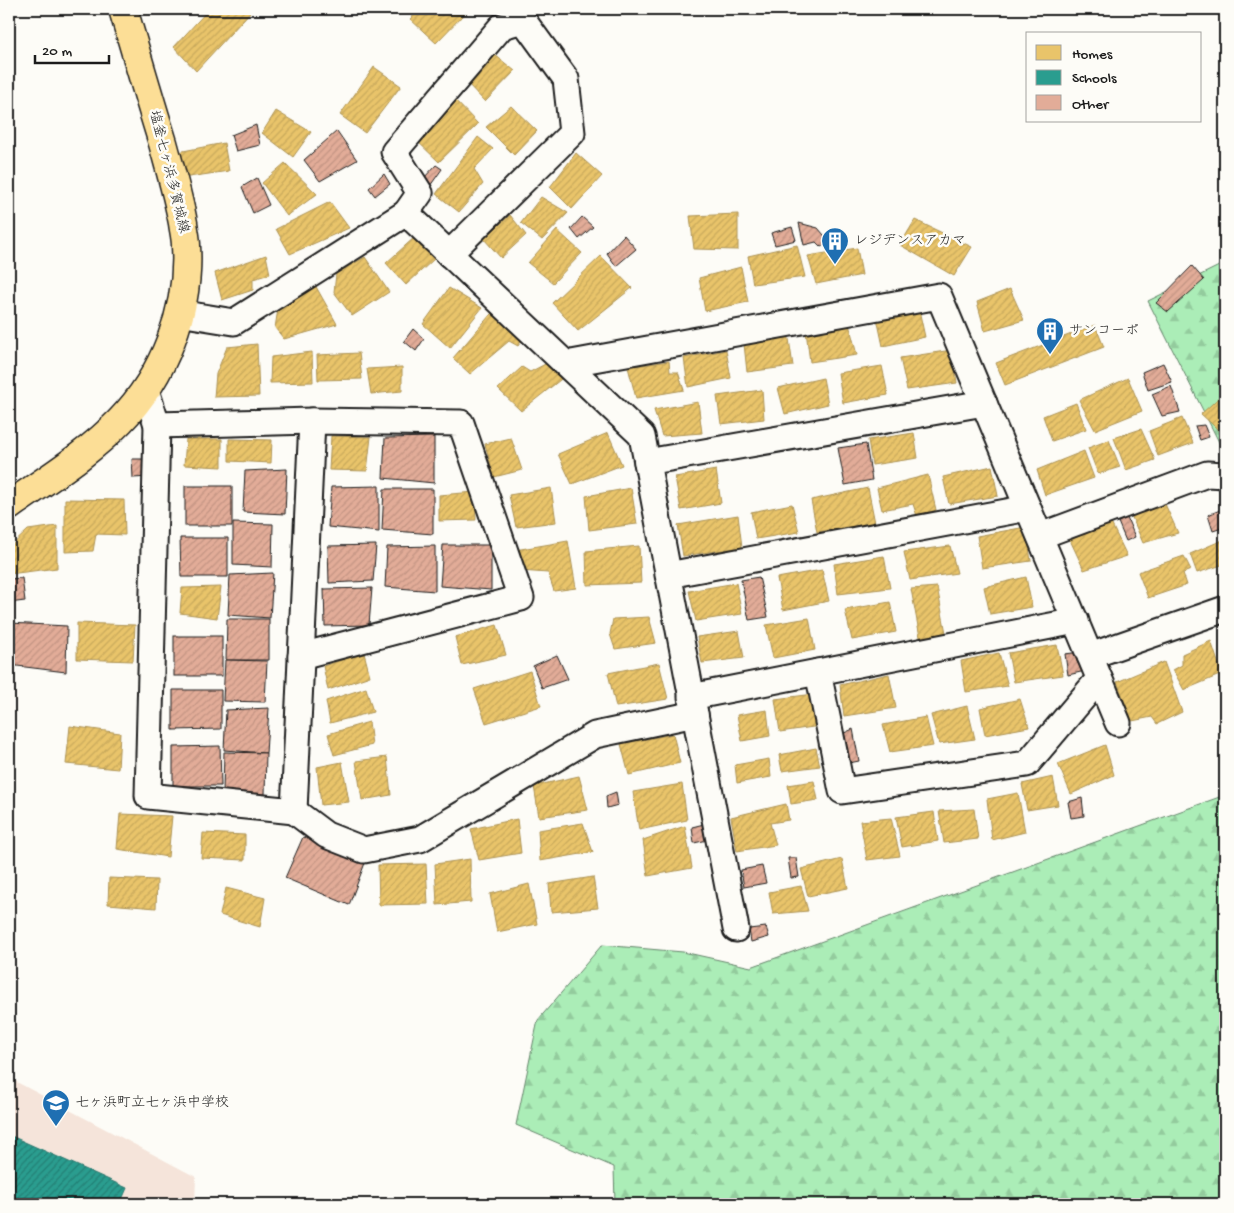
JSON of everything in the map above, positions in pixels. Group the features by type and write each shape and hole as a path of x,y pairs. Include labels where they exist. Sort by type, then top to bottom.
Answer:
{"main road":[{"name":"塩釜七ヶ浜多賀城線","path":"9,506 86,453 121,421 146,390 170,343 179,313 186,279 186,245 181,210 123,9"}],"street":[{"path":"179,313 234,322 406,213 420,193 394,152 502,26 523,20 566,79 572,133 449,254"},
{"path":"406,213 642,436 736,929"},
{"path":"566,364 940,296 1118,723"},
{"path":"146,390 157,425 148,796 294,812 326,835 364,850 420,839 595,735 693,705 818,672 1076,621"},
{"path":"647,462 984,403"},
{"path":"157,425 312,421 461,423 521,598 301,656"},
{"path":"294,812 312,421"},
{"path":"1040,536 1207,474 1225,475"},
{"path":"668,575 1028,508"},
{"path":"1090,656 1225,609"},
{"path":"818,672 842,791 1027,764 1099,679"}],"shaded area":[{"name":"七ヶ浜町立七ヶ浜中学校","path":"9,1078 196,1177 195,1204 9,1204"}],"green space":[{"path":"1225,263 1225,454 1148,301"},
{"path":"1225,795 1225,1204 615,1204 614,1167 516,1125 538,1020 602,945 683,952 751,967"}],"building: Homes":[{"path":"209,9 253,9 196,71 174,47"},
{"path":"421,9 463,9 466,12 436,43 410,19"},
{"path":"490,51 515,71 485,102 466,82"},
{"path":"374,67 401,86 365,133 340,115"},
{"path":"451,96 478,124 439,162 414,138"},
{"path":"511,106 537,131 514,155 486,127"},
{"path":"276,111 311,132 293,157 262,133"},
{"path":"478,137 493,149 474,169 483,184 459,212 436,194"},
{"path":"224,143 229,171 182,178 178,152"},
{"path":"576,153 602,176 572,209 550,187"},
{"path":"285,163 317,194 287,216 262,183"},
{"path":"541,197 568,213 542,240 521,223"},
{"path":"330,202 349,228 290,254 276,229"},
{"path":"738,214 738,250 694,249 690,216"},
{"path":"510,215 526,235 501,258 484,239"},
{"path":"915,220 972,247 954,276 900,245"},
{"path":"557,230 582,253 553,283 528,263"},
{"path":"415,237 434,259 406,285 386,263"},
{"path":"797,245 805,277 753,284 748,256"},
{"name":"レジデンスアカマ","path":"857,248 862,275 816,284 808,256"},
{"path":"266,255 270,274 253,279 253,290 222,300 215,273"},
{"path":"601,256 632,288 578,331 552,303"},
{"path":"365,257 389,292 352,316 334,292 336,274"},
{"path":"741,267 748,302 705,311 699,278"},
{"path":"315,285 337,324 284,339 275,328 278,309"},
{"path":"449,288 482,308 450,348 423,324"},
{"path":"1010,289 1024,320 985,331 977,302"},
{"path":"497,307 525,336 518,346 509,341 470,374 453,358"},
{"path":"919,310 925,337 883,346 877,318"},
{"path":"849,324 857,355 810,362 806,331"},
{"name":"サンコーポ","path":"1095,325 1104,347 1005,385 996,363"},
{"path":"788,332 793,366 747,372 744,344"},
{"path":"257,344 259,396 214,397 216,374 227,347"},
{"path":"726,350 731,378 688,387 684,358"},
{"path":"952,350 957,383 907,390 900,358"},
{"path":"312,352 313,382 270,383 271,357"},
{"path":"359,353 362,379 318,380 317,355"},
{"path":"551,361 565,376 521,411 498,389 522,367 530,372"},
{"path":"669,361 670,372 678,372 684,390 636,398 628,367"},
{"path":"882,366 888,395 843,403 838,373"},
{"path":"402,367 402,391 371,394 367,369"},
{"path":"823,378 828,404 785,414 778,388"},
{"path":"1128,378 1142,411 1095,430 1079,400"},
{"path":"762,390 764,419 721,424 717,396"},
{"path":"1225,392 1225,436 1201,414"},
{"path":"698,402 702,433 662,436 654,410"},
{"path":"1076,403 1086,429 1052,441 1043,416"},
{"path":"1182,418 1193,443 1158,456 1149,431"},
{"path":"1141,429 1155,460 1126,470 1114,438"},
{"path":"608,433 622,465 572,484 558,454"},
{"path":"914,433 918,458 872,465 868,440"},
{"path":"331,436 371,437 367,471 329,470"},
{"path":"511,438 522,470 494,477 485,444"},
{"path":"186,439 222,439 222,467 184,465"},
{"path":"229,439 272,440 271,463 229,461"},
{"path":"1109,440 1120,467 1098,474 1088,448"},
{"path":"1084,451 1094,478 1045,495 1037,470"},
{"path":"992,466 998,496 949,504 943,477"},
{"path":"716,470 721,503 681,510 675,477"},
{"path":"928,475 936,510 917,516 913,504 882,510 877,488"},
{"path":"551,488 556,522 516,527 509,495"},
{"path":"631,488 637,524 589,530 586,496"},
{"path":"868,488 875,523 817,532 811,500"},
{"path":"475,492 476,520 439,521 439,495"},
{"path":"65,499 124,500 125,535 96,534 93,551 65,552"},
{"path":"792,504 799,532 756,539 751,512"},
{"path":"1165,504 1178,533 1143,543 1131,515"},
{"path":"738,515 742,547 683,556 678,525"},
{"path":"1111,523 1127,556 1084,570 1070,540"},
{"path":"57,526 57,568 9,574 9,548 28,530"},
{"path":"1026,527 1031,561 982,568 977,536"},
{"path":"1225,539 1225,564 1197,573 1190,554"},
{"path":"568,541 576,588 554,591 548,573 520,571 515,550"},
{"path":"639,546 641,583 587,585 586,551"},
{"path":"950,546 957,573 910,580 904,552"},
{"path":"884,556 890,588 838,594 834,564"},
{"path":"1184,556 1191,570 1183,573 1187,585 1148,598 1138,572"},
{"path":"822,570 829,601 783,610 777,578"},
{"path":"1026,577 1032,607 990,614 984,587"},
{"path":"736,583 742,614 696,621 689,591"},
{"path":"221,587 217,618 180,613 182,588"},
{"path":"937,587 946,633 920,637 911,589"},
{"path":"890,602 896,632 852,640 845,610"},
{"path":"649,617 656,643 615,649 610,634 613,619"},
{"path":"809,618 815,650 773,658 766,625"},
{"path":"77,623 135,625 133,661 77,659"},
{"path":"497,625 506,655 462,665 455,637"},
{"path":"739,631 744,658 702,663 697,637"},
{"path":"1211,641 1222,674 1184,690 1173,670 1182,665 1182,654"},
{"path":"1057,645 1063,675 1014,682 1008,653"},
{"path":"364,653 370,676 328,690 323,666"},
{"path":"999,653 1008,686 966,692 961,661"},
{"path":"1164,662 1182,712 1157,724 1152,717 1132,721 1117,682"},
{"path":"659,663 668,699 616,707 608,673"},
{"path":"530,671 541,706 486,723 474,689"},
{"path":"889,674 896,708 844,716 840,685"},
{"path":"366,688 373,712 330,723 326,701"},
{"path":"814,694 820,726 780,732 775,699"},
{"path":"1020,699 1029,727 985,735 980,708"},
{"path":"967,706 975,739 939,744 931,715"},
{"path":"767,710 770,736 742,741 737,715"},
{"path":"926,717 933,746 890,752 883,725"},
{"path":"369,722 372,745 334,755 328,734"},
{"path":"70,726 120,733 118,769 66,764"},
{"path":"673,734 680,763 629,775 621,744"},
{"path":"1105,745 1114,775 1071,794 1058,764"},
{"path":"816,748 820,766 782,771 779,755"},
{"path":"387,757 391,795 362,800 356,761"},
{"path":"769,759 771,777 737,783 735,765"},
{"path":"342,762 349,802 321,805 317,767"},
{"path":"579,776 588,810 539,817 534,786"},
{"path":"1053,777 1058,805 1027,810 1022,784"},
{"path":"814,781 818,800 791,804 788,785"},
{"path":"682,784 687,820 639,830 633,792"},
{"path":"1018,793 1025,832 992,840 987,799"},
{"path":"786,804 789,820 770,823 776,845 737,851 731,817"},
{"path":"974,809 978,839 944,843 939,811"},
{"path":"934,812 938,841 902,847 896,817"},
{"path":"120,814 172,816 168,857 117,849"},
{"path":"891,818 900,856 867,860 860,821"},
{"path":"517,819 521,853 479,860 471,829"},
{"path":"583,823 593,852 540,861 538,830"},
{"path":"685,826 692,868 648,876 643,840"},
{"path":"203,833 245,835 245,860 201,858"},
{"path":"470,859 471,902 437,905 435,864"},
{"path":"842,859 848,888 808,896 801,869"},
{"path":"426,864 428,904 379,905 378,865"},
{"path":"593,877 598,908 551,912 549,884"},
{"path":"109,878 157,880 156,908 108,904"},
{"path":"529,884 537,924 497,932 490,894"},
{"path":"801,886 808,911 773,914 769,892"},
{"path":"226,888 265,898 260,927 220,915"}],"building: Schools":[{"path":"9,1135 127,1188 120,1204 9,1204"}],"building: Other":[{"path":"256,125 260,145 236,151 231,135"},
{"path":"337,131 357,160 320,181 304,160"},
{"path":"436,165 442,169 430,186 423,179"},
{"path":"384,174 390,184 375,196 369,188"},
{"path":"257,178 269,205 253,213 242,187"},
{"path":"582,217 593,227 579,239 571,229"},
{"path":"799,223 818,228 830,242 821,247 816,242 804,245"},
{"path":"792,227 796,240 775,245 771,233"},
{"path":"624,235 636,249 616,266 607,253"},
{"path":"1192,266 1204,280 1168,312 1156,303"},
{"path":"413,329 424,339 416,351 404,341"},
{"path":"1163,363 1172,382 1148,390 1142,372"},
{"path":"1171,386 1180,412 1162,416 1152,394"},
{"path":"1204,425 1209,437 1200,440 1195,426"},
{"path":"434,437 434,483 383,478 385,438"},
{"path":"866,444 872,480 845,485 838,448"},
{"path":"132,459 149,459 150,477 133,478"},
{"path":"287,469 285,514 243,512 245,471"},
{"path":"185,486 232,486 232,526 185,526"},
{"path":"379,486 379,532 328,527 331,487"},
{"path":"384,489 433,489 433,534 382,530"},
{"path":"1220,510 1225,527 1213,531 1208,515"},
{"path":"1127,518 1135,537 1126,541 1118,522"},
{"path":"233,523 273,524 272,567 233,565"},
{"path":"180,538 228,538 228,577 181,577"},
{"path":"376,545 373,581 329,583 328,546"},
{"path":"443,545 491,545 491,590 440,586"},
{"path":"435,546 435,591 385,587 387,547"},
{"path":"273,573 270,618 228,615 230,575"},
{"path":"759,577 768,617 749,620 741,580"},
{"path":"22,578 25,601 9,603 9,579"},
{"path":"372,588 369,625 325,626 324,589"},
{"path":"227,619 269,619 269,660 226,660"},
{"path":"9,623 67,626 66,672 9,665"},
{"path":"174,636 222,636 222,676 174,676"},
{"path":"1080,652 1085,671 1068,675 1065,654"},
{"path":"557,655 568,679 542,688 533,666"},
{"path":"225,660 267,661 265,702 223,701"},
{"path":"173,690 221,690 221,729 173,730"},
{"path":"269,708 266,753 224,750 226,710"},
{"path":"853,729 859,761 849,763 842,734"},
{"path":"220,746 221,786 173,786 173,747"},
{"path":"224,752 266,753 265,795 223,793"},
{"path":"616,792 618,805 607,808 606,796"},
{"path":"1082,798 1084,816 1071,818 1068,802"},
{"path":"708,823 712,839 694,843 692,827"},
{"path":"303,837 365,863 349,905 285,878"},
{"path":"788,858 796,858 799,877 791,878"},
{"path":"762,866 766,883 744,887 741,870"},
{"path":"766,927 769,937 751,942 749,929"}],"place":[{"name":"レジデンスアカマ","path":"835,265"},
{"name":"サンコーポ","path":"1050,355"},
{"name":"七ヶ浜町立七ヶ浜中学校","path":"56,1127"}]}
